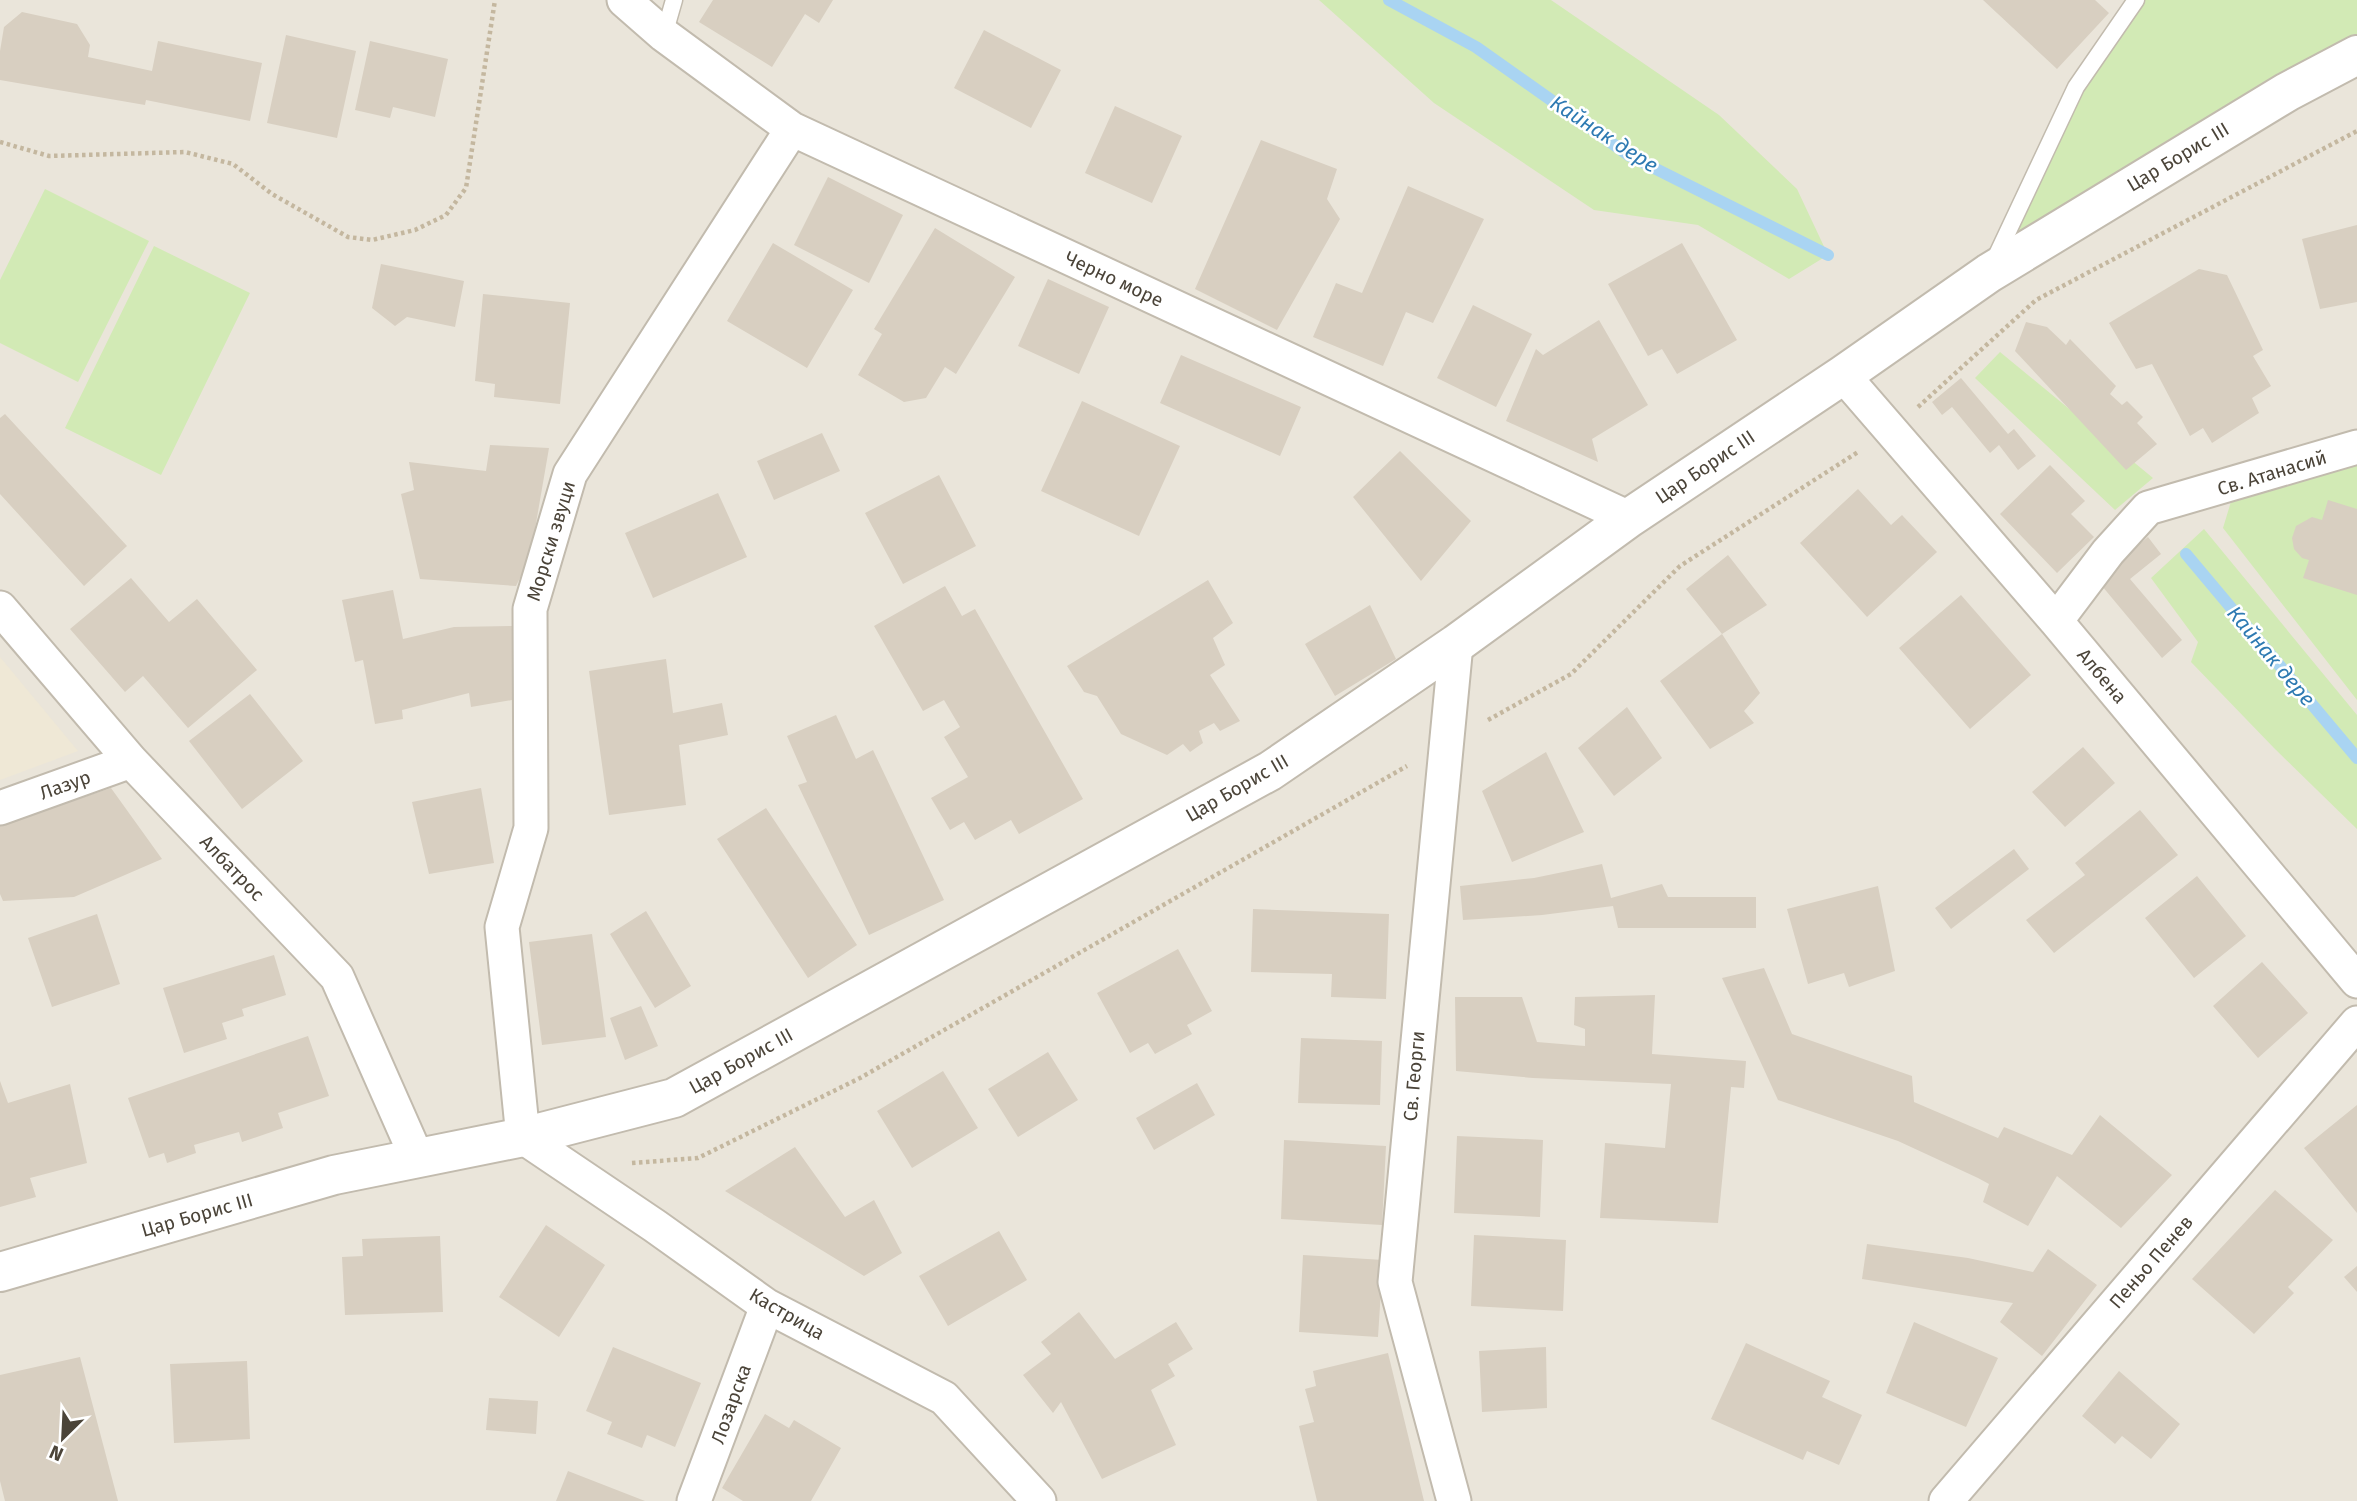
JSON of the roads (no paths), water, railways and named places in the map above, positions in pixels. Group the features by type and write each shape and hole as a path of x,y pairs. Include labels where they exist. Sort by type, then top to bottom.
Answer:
{"street":[{"name":"Черно море","path":"624,0 664,35 792,129 1629,518"},
{"name":"Цар Борис III","path":"0,1272 334,1175 523,1137 674,1098 1270,771 1456,644 1629,518 1989,273 2275,99 2357,55"},
{"name":"Морски звуци","path":"523,1137 502,927 531,828 530,609 570,474 792,129"},
{"name":"Албена","path":"1843,374 2056,621 2357,981"},
{"name":"Св. Атанасий","path":"2056,621 2108,552 2148,508 2357,447"},
{"name":"Албатрос","path":"0,608 131,761 337,977 417,1158"},
{"name":"Св. Георги","path":"1454,1501 1395,1282 1456,644"},
{"name":"Лазур","path":"0,808 131,761"},
{"name":"Пеньо Пенев","path":"1946,1501 2357,1023"},
{"name":"Кастрица","path":"523,1137 767,1306 944,1398 1039,1501"},
{"name":"Лозарска","path":"694,1501 767,1306"}],"lane":[{"path":"664,35 674,0"},
{"path":"1989,273 2076,87 2136,0"}],"waterway":[{"name":"Кайнак дере","path":"1389,0 1476,47 1630,156 1828,255"},
{"name":"Кайнак дере","path":"2186,554 2357,758"}]}
